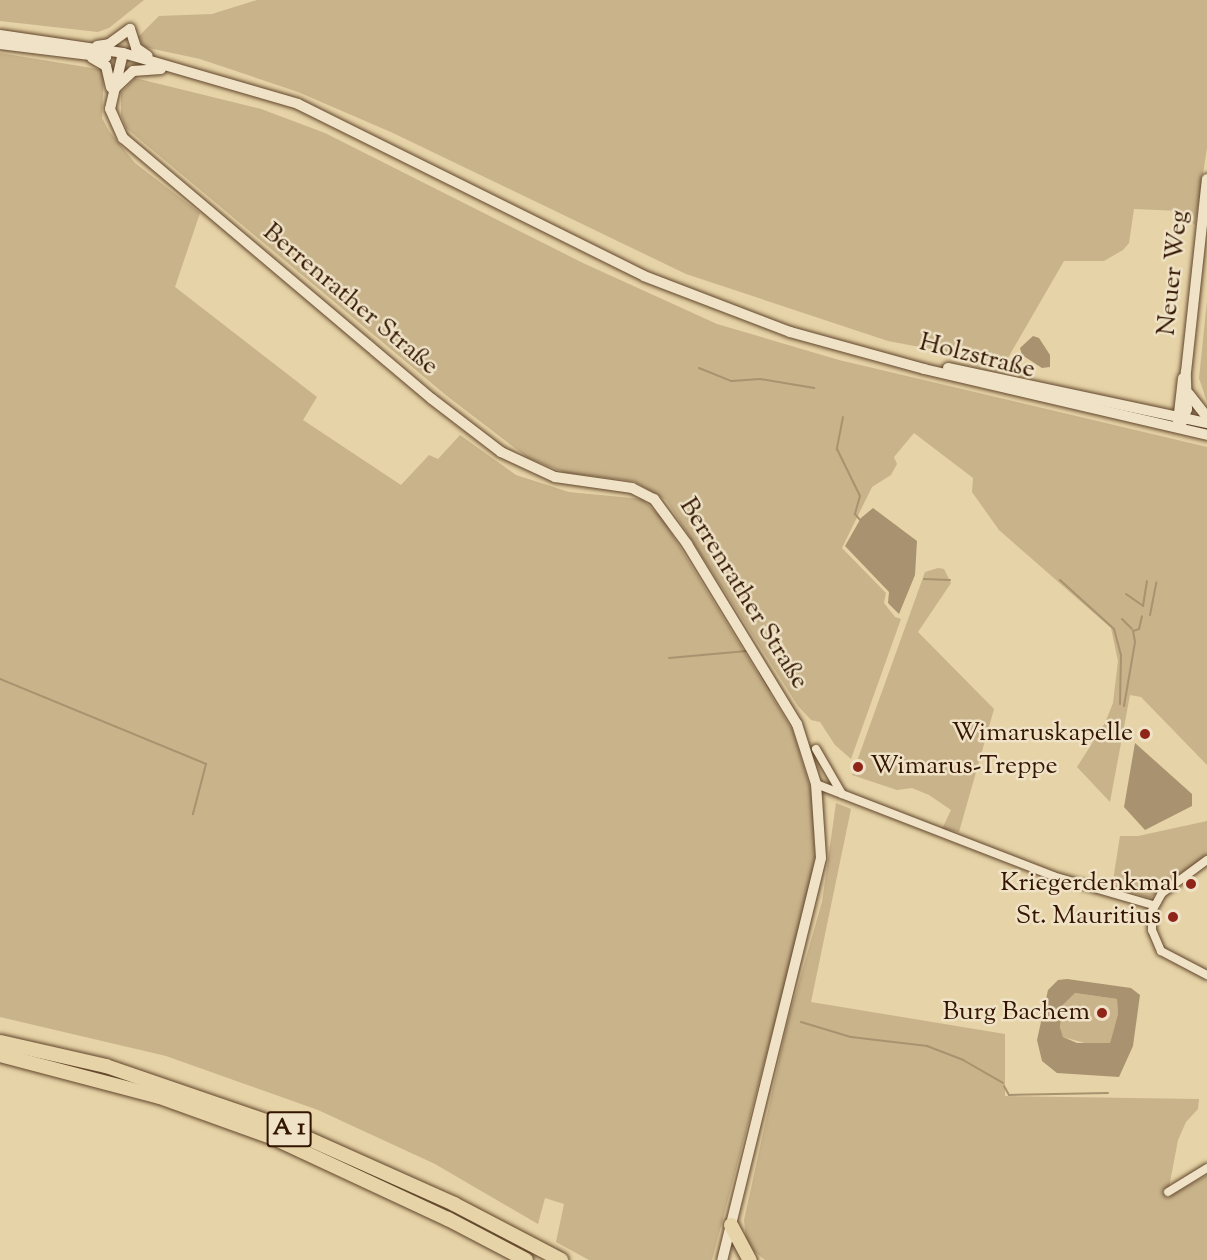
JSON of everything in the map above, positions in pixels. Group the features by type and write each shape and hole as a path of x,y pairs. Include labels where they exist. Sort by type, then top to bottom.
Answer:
{"highway":[{"name":"A 1","path":"0,1042 106,1066 246,1113 454,1204 561,1260"},
{"name":"A 1","path":"0,1055 160,1097 274,1138 448,1219 526,1260"},
{"path":"731,1225 750,1260"}],"main road":[{"path":"93,47 109,44 130,29 137,49 161,66"},
{"path":"0,35 93,47 161,66 342,125 596,254 696,299 790,332 900,361"},
{"path":"0,44 122,56"},
{"path":"82,53 106,66 111,93"},
{"name":"Berrenrather Straße","path":"122,56 111,93 113,119 123,138 501,452 545,474 584,484 632,488 663,507 784,699 805,744 816,784 821,858 722,1260"},
{"path":"111,93 133,71 161,66"},
{"name":"Neuer Weg","path":"1180,421 1207,178"},
{"name":"Holzstraße","path":"900,361 924,363 1152,412 1180,421 1207,435"},
{"name":"Holzstraße","path":"900,361 1117,414 1207,423"},
{"path":"1152,412 1166,407 1184,392 1207,417"}],"street":[{"path":"816,749 842,795"},
{"path":"816,784 1053,876 1153,905"},
{"path":"1207,860 1174,883 1153,905 1152,930 1157,946 1207,975"},
{"path":"1168,1192 1207,1168"}],"shaded area":[{"path":"0,0 144,0 109,28 98,32 0,21"},
{"path":"257,0 1207,0 1207,148 1195,225 1180,211 1134,209 1129,243 1123,250 1104,261 1064,261 1005,363 888,341 686,274 393,133 298,92 200,59 144,47 138,37 159,16 212,14"},
{"path":"0,53 104,70 102,118 109,131 135,163 200,213 175,287 317,397 303,420 401,485 429,455 438,459 460,435 516,475 569,492 642,499 662,518 793,731 812,794 815,857 809,894 712,1260 589,1260 556,1242 564,1204 545,1198 538,1224 435,1164 318,1110 166,1056 0,1017"},
{"path":"135,78 261,109 325,133 583,263 717,324 839,360 1207,447 1207,765 1141,697 1130,695 1110,802 1077,767 1105,723 1113,703 1118,661 1111,628 999,530 972,492 973,478 914,433 894,457 897,464 891,475 872,487 842,548 886,593 884,603 895,617 901,619 851,759 835,745 820,722 811,720 798,706 666,500 634,481 566,473 528,458 447,396 126,128 121,115 121,93"},
{"path":"1207,301 1207,402 1199,378"},
{"path":"1033,336 1039,338 1050,355 1050,367 1042,368 1022,355 1020,348"},
{"path":"873,508 917,541 915,575 899,614 888,603 889,592 845,546 861,518"},
{"path":"938,568 944,569 951,583 918,632 994,709 959,832 942,829 951,810 929,795 912,788 897,790 852,775 925,572"},
{"path":"1135,743 1192,794 1192,806 1145,830 1124,807"},
{"path":"836,803 851,809 811,1002 1005,1034 1005,1096 1199,1099 1198,1109 1186,1122 1178,1140 1167,1198 1207,1175 1207,1260 765,1260 754,1251 746,1238 744,1220 787,1024 822,902"},
{"path":"1207,821 1207,856 1150,898 1112,887 1120,836 1138,836"},
{"path":"1067,979 1131,988 1140,995 1133,1046 1119,1077 1057,1073 1042,1061 1037,1040 1048,990 1058,980","holes":["1075,993 1117,999 1118,1014 1110,1043 1077,1043 1063,1037 1060,1027 1063,1005"]},
{"path":"1075,993 1117,999 1118,1014 1110,1043 1092,1045 1063,1037 1060,1027 1063,1005"}],"waterway":[{"path":"699,368 732,381 760,379 814,388"},
{"path":"843,417 837,449 860,496 855,514 861,521"},
{"path":"924,579 950,580"},
{"path":"1060,580 1114,629 1121,655 1120,704"},
{"path":"1126,594 1143,606 1147,581"},
{"path":"1150,615 1156,583"},
{"path":"1124,706 1135,642 1133,631 1139,629 1142,616"},
{"path":"1122,619 1132,629"},
{"path":"669,658 747,651"},
{"path":"759,671 770,690"},
{"path":"0,679 206,764 193,814"},
{"path":"801,1022 851,1037 927,1046 963,1060 1003,1083"},
{"path":"1004,1086 1009,1095 1108,1093"}],"place":[{"name":"Wimaruskapelle","path":"1145,734"},
{"name":"Wimarus-Treppe","path":"858,767"},
{"name":"Kriegerdenkmal","path":"1191,884"},
{"name":"St. Mauritius","path":"1173,917"},
{"name":"Burg Bachem","path":"1102,1013"}]}
